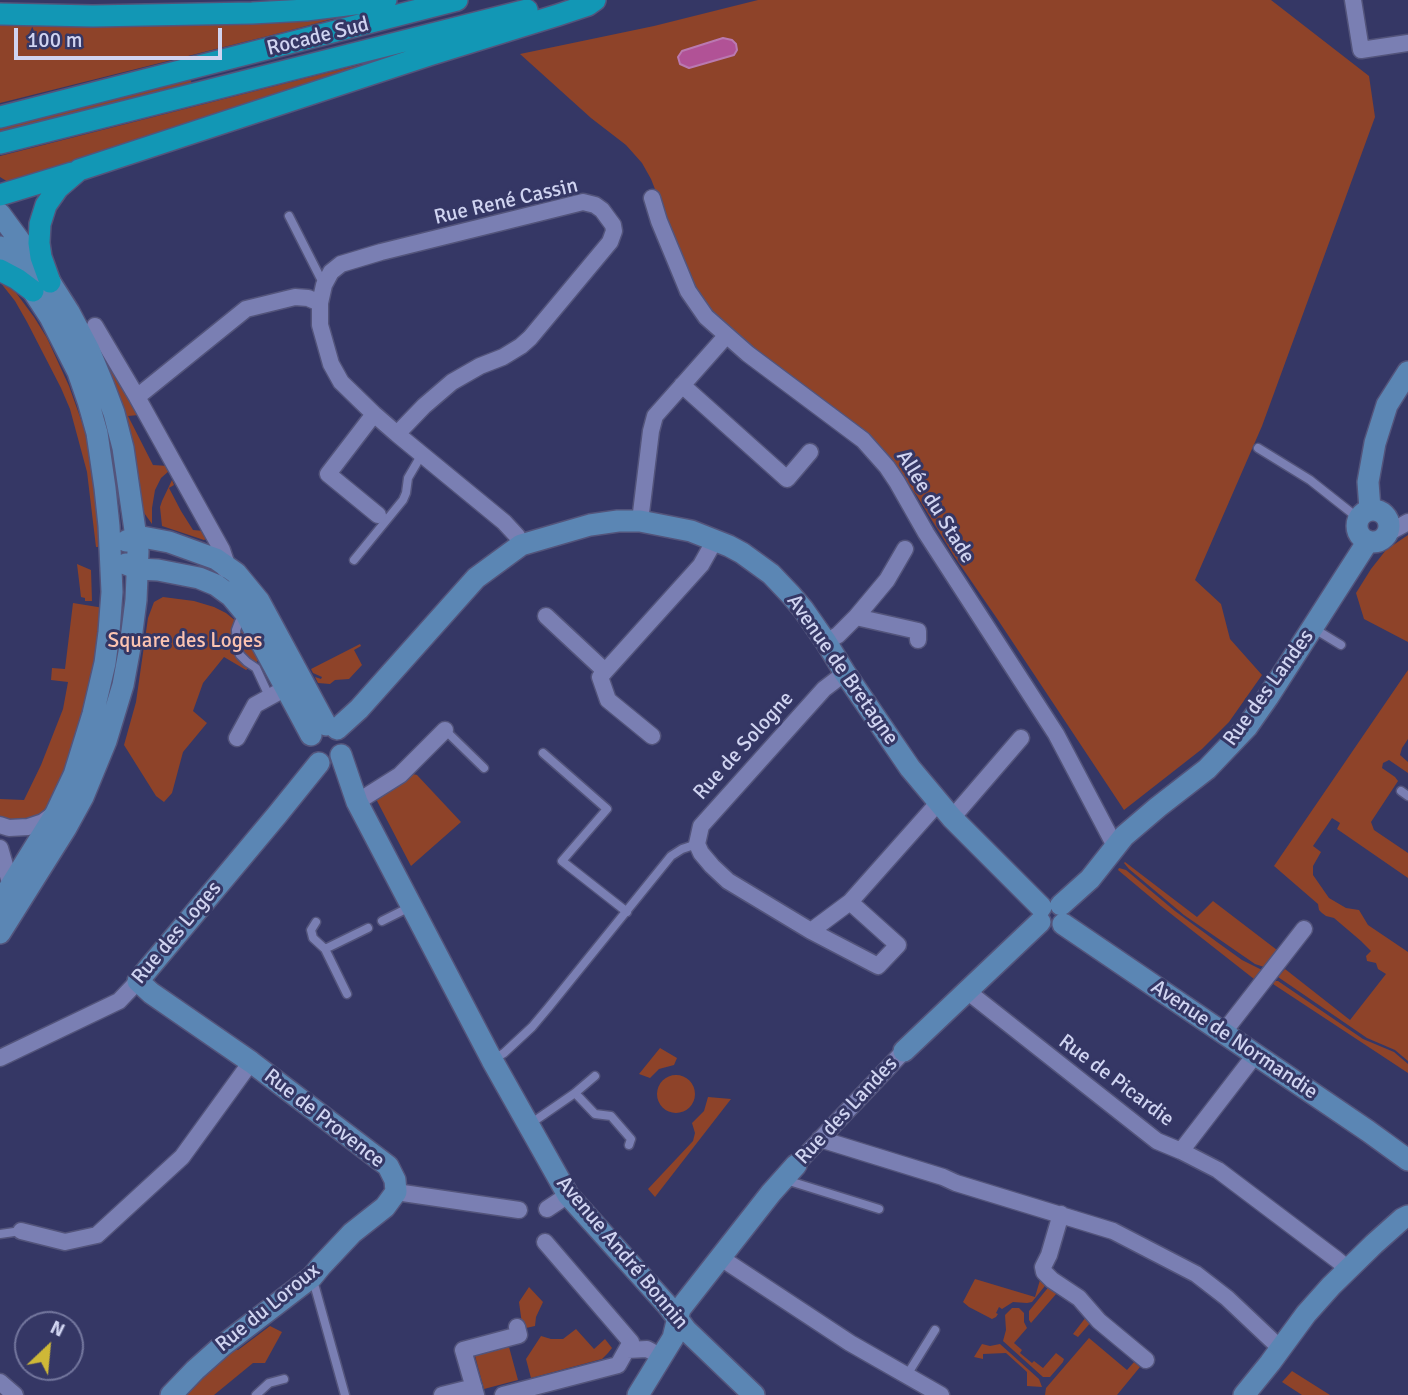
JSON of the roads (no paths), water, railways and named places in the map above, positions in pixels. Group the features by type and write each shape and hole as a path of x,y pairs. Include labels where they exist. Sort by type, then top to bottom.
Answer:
{"highway":[{"path":"0,15 251,13 306,10 386,0"},
{"name":"Rocade Sud","path":"0,117 457,0"},
{"name":"Rocade Sud","path":"0,143 567,0"},
{"path":"0,195 558,15 595,0"},
{"path":"0,270 17,279 42,286 39,243 40,224 46,205 58,188 79,170"}],"street":[{"path":"1353,0 1361,50 1408,43"},
{"name":"Allée du Stade","path":"652,198 688,291 706,317 726,336 863,440 887,467 926,533 1056,734 1115,846"},
{"name":"Rue René Cassin","path":"324,285 331,272 341,264 583,202 602,210 613,225 610,242 530,338 503,357 452,382 397,433"},
{"path":"0,214 42,286 88,401 97,433 105,488 112,597 102,676 78,766 56,813 6,895"},
{"path":"0,247 69,313 89,350 114,413 123,448 138,551 134,621 123,685 113,723 83,797 0,933"},
{"path":"324,285 320,303 320,324 335,374 344,386 504,522 522,545"},
{"path":"137,397 246,309 301,297 320,303"},
{"path":"95,326 222,550 227,565 216,585"},
{"path":"640,522 655,416 726,336"},
{"path":"1408,372 1387,405 1375,443 1364,514 1356,527 1363,539 1378,537 1408,522"},
{"path":"682,385 787,479 810,452"},
{"path":"374,414 328,474 378,515"},
{"path":"1364,514 1380,511 1387,518 1389,524 1378,537"},
{"name":"Avenue de Bretagne","path":"325,730 359,709 476,578 522,545 590,525 618,522 640,522 691,531 742,553 771,574 803,609 910,768 945,811 1051,915"},
{"path":"111,558 121,545 136,536 157,538 227,565 243,579 259,601 325,730"},
{"name":"Rue des Landes","path":"638,1395 673,1338 680,1309 789,1172 904,1051 1090,879 1115,846 1137,824 1207,769 1236,740 1378,537"},
{"path":"653,736 608,699 600,677 701,565 715,540"},
{"path":"826,642 838,635 856,617 887,580 905,549"},
{"path":"111,558 138,569 190,575 216,585 231,596 246,614 278,692 325,730 341,734 344,743 329,761"},
{"path":"545,616 606,671"},
{"path":"856,617 918,631 918,640"},
{"name":"Rue de Sologne","path":"697,844 701,826 824,689 845,673"},
{"path":"237,738 255,705 278,692"},
{"path":"325,730 309,741 312,757 329,761 357,802 400,775 445,730"},
{"path":"811,931 850,902 1021,738"},
{"name":"Rue des Loges","path":"0,1058 119,1001 277,815 329,761"},
{"name":"Avenue André Bonnin","path":"357,802 492,1060 568,1195 691,1335 754,1395"},
{"path":"0,825 9,828 28,827 43,822 56,813"},
{"path":"697,844 701,853 728,881 811,931 878,966 898,945 850,902"},
{"path":"0,848 6,895"},
{"name":"Avenue de Normandie","path":"1051,915 1407,1160"},
{"path":"1223,1033 1304,929"},
{"name":"Rue de Provence","path":"138,981 151,993 251,1062 387,1166 395,1180 396,1192 519,1210"},
{"name":"Rue de Picardie","path":"967,992 1157,1142 1218,1170 1347,1268"},
{"path":"1181,1151 1255,1055"},
{"path":"21,1231 65,1242 97,1235 182,1157 251,1062"},
{"path":"820,1139 943,1177 956,1184 1113,1231 1196,1274 1227,1298 1280,1348"},
{"name":"Rue du Loroux","path":"171,1395 222,1346 313,1277 352,1233 385,1207 396,1192"},
{"path":"547,1209 568,1195"},
{"path":"1061,1214 1043,1267 1044,1272 1079,1298 1099,1321 1146,1360"},
{"path":"1244,1395 1306,1314 1347,1268 1406,1215"},
{"path":"503,1395 618,1365 631,1342 545,1242"},
{"path":"721,1258 850,1343 941,1395"},
{"path":"442,1395 475,1391 463,1350 519,1335 517,1327"},
{"path":"627,1350 648,1349 662,1357"},
{"path":"0,1382 15,1395"}],"lane":[{"path":"289,216 324,285"},
{"path":"1258,448 1364,514"},
{"path":"354,560 403,500 408,478 422,454"},
{"path":"1313,628 1340,645"},
{"path":"445,730 484,768"},
{"path":"543,753 607,809 562,861 627,912"},
{"path":"492,1060 504,1053 532,1027 671,856 697,844"},
{"path":"382,921 412,906"},
{"path":"316,922 311,930 313,938 326,949 346,994"},
{"path":"326,949 368,928"},
{"path":"527,1125 595,1076"},
{"path":"575,1093 595,1114 611,1116 631,1139 629,1145"},
{"path":"789,1172 879,1209"},
{"path":"0,1234 21,1231"},
{"path":"313,1277 345,1395"},
{"path":"907,1375 935,1331"},
{"path":"256,1395 269,1383 284,1379"}],"park label":[{"name":"Square des Loges","path":"185,641"}]}
